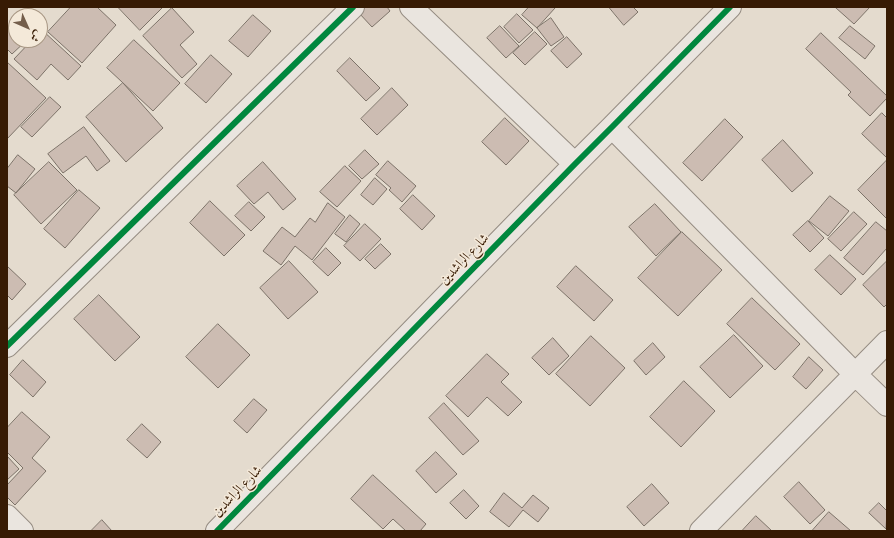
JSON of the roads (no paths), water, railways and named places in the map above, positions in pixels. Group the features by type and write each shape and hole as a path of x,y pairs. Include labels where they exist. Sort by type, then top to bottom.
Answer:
{"street":[{"path":"7,346 353,7"},
{"path":"411,7 575,164"},
{"name":"شارع الراشدين","path":"217,531 730,7"},
{"path":"612,127 887,405"},
{"path":"701,531 887,342"},
{"path":"7,516 22,531"}]}
